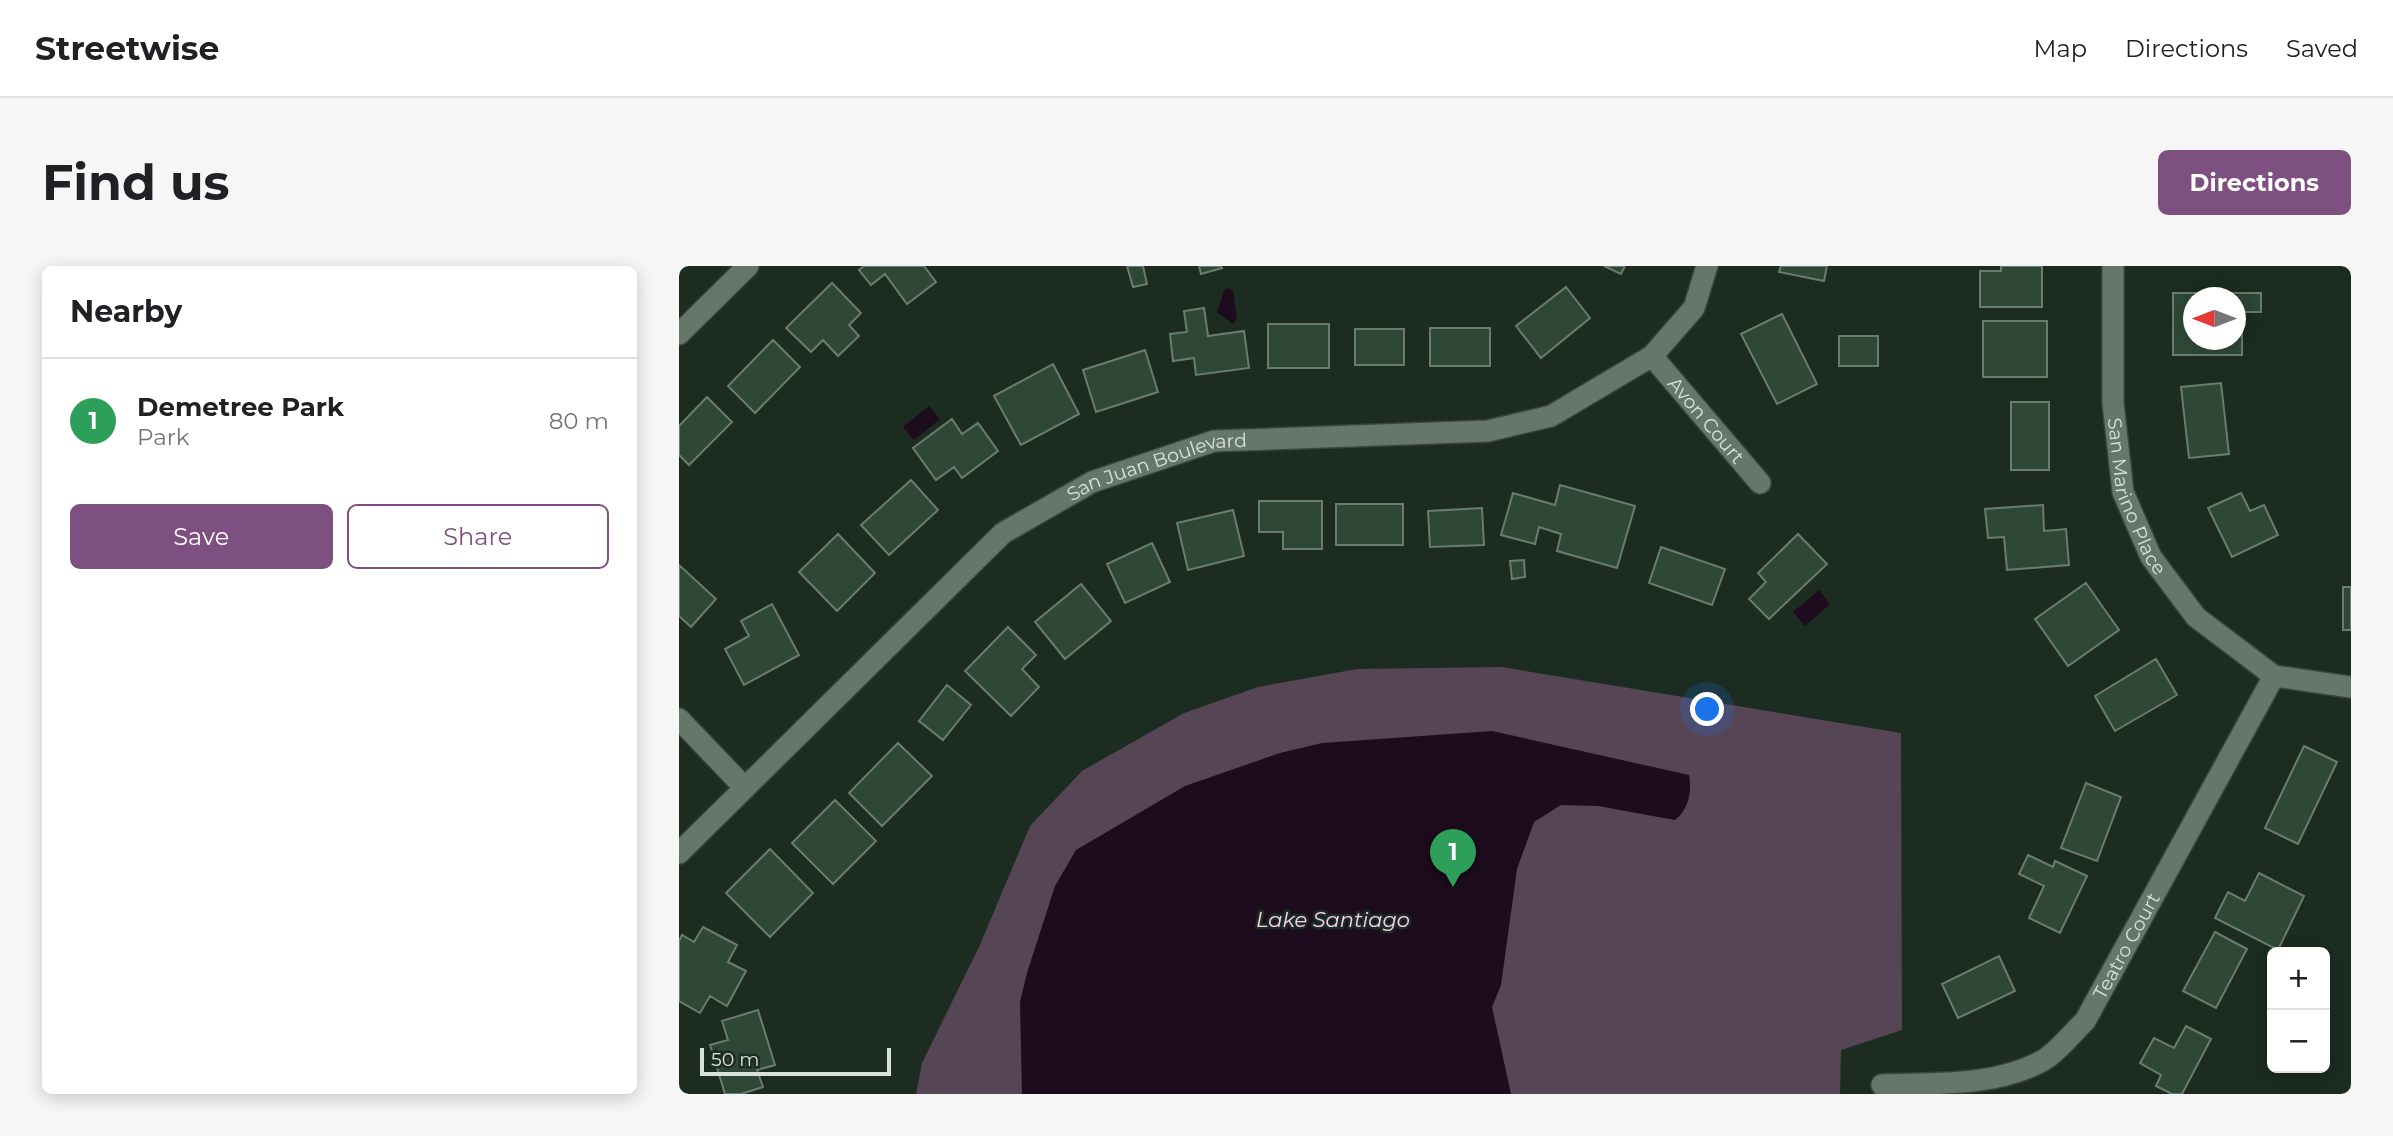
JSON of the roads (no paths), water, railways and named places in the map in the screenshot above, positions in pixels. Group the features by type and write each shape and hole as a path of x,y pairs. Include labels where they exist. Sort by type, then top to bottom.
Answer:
{"street":[{"path":"679,334 748,266"},
{"name":"San Juan Boulevard","path":"679,853 1003,533 1092,482 1214,441 1488,431 1551,416 1652,356 1694,308 1707,266"},
{"name":"San Marino Place","path":"2113,266 2113,403 2123,492 2151,556 2196,617 2274,676"},
{"name":"Avon Court","path":"1652,356 1761,484"},
{"path":"2274,676 2351,687"},
{"name":"Teatro Court","path":"1882,1085 1967,1081 2010,1074 2043,1060 2085,1021 2274,676"},
{"path":"679,719 745,788"}],"water":[{"path":"1227,288 1233,291 1237,319 1233,324 1217,312"},
{"path":"929,406 940,419 914,440 903,427"},
{"path":"1819,590 1830,604 1805,626 1793,612"},
{"name":"Lake Santiago","path":"1492,731 1689,775 1690,781 1686,805 1675,820 1598,806 1561,805 1534,822 1517,869 1501,985 1492,1007 1511,1094 1022,1094 1020,1002 1055,886 1076,850 1185,786 1280,753 1322,743"}],"place":[{"name":"Demetree Park","path":"1453,887"}]}
